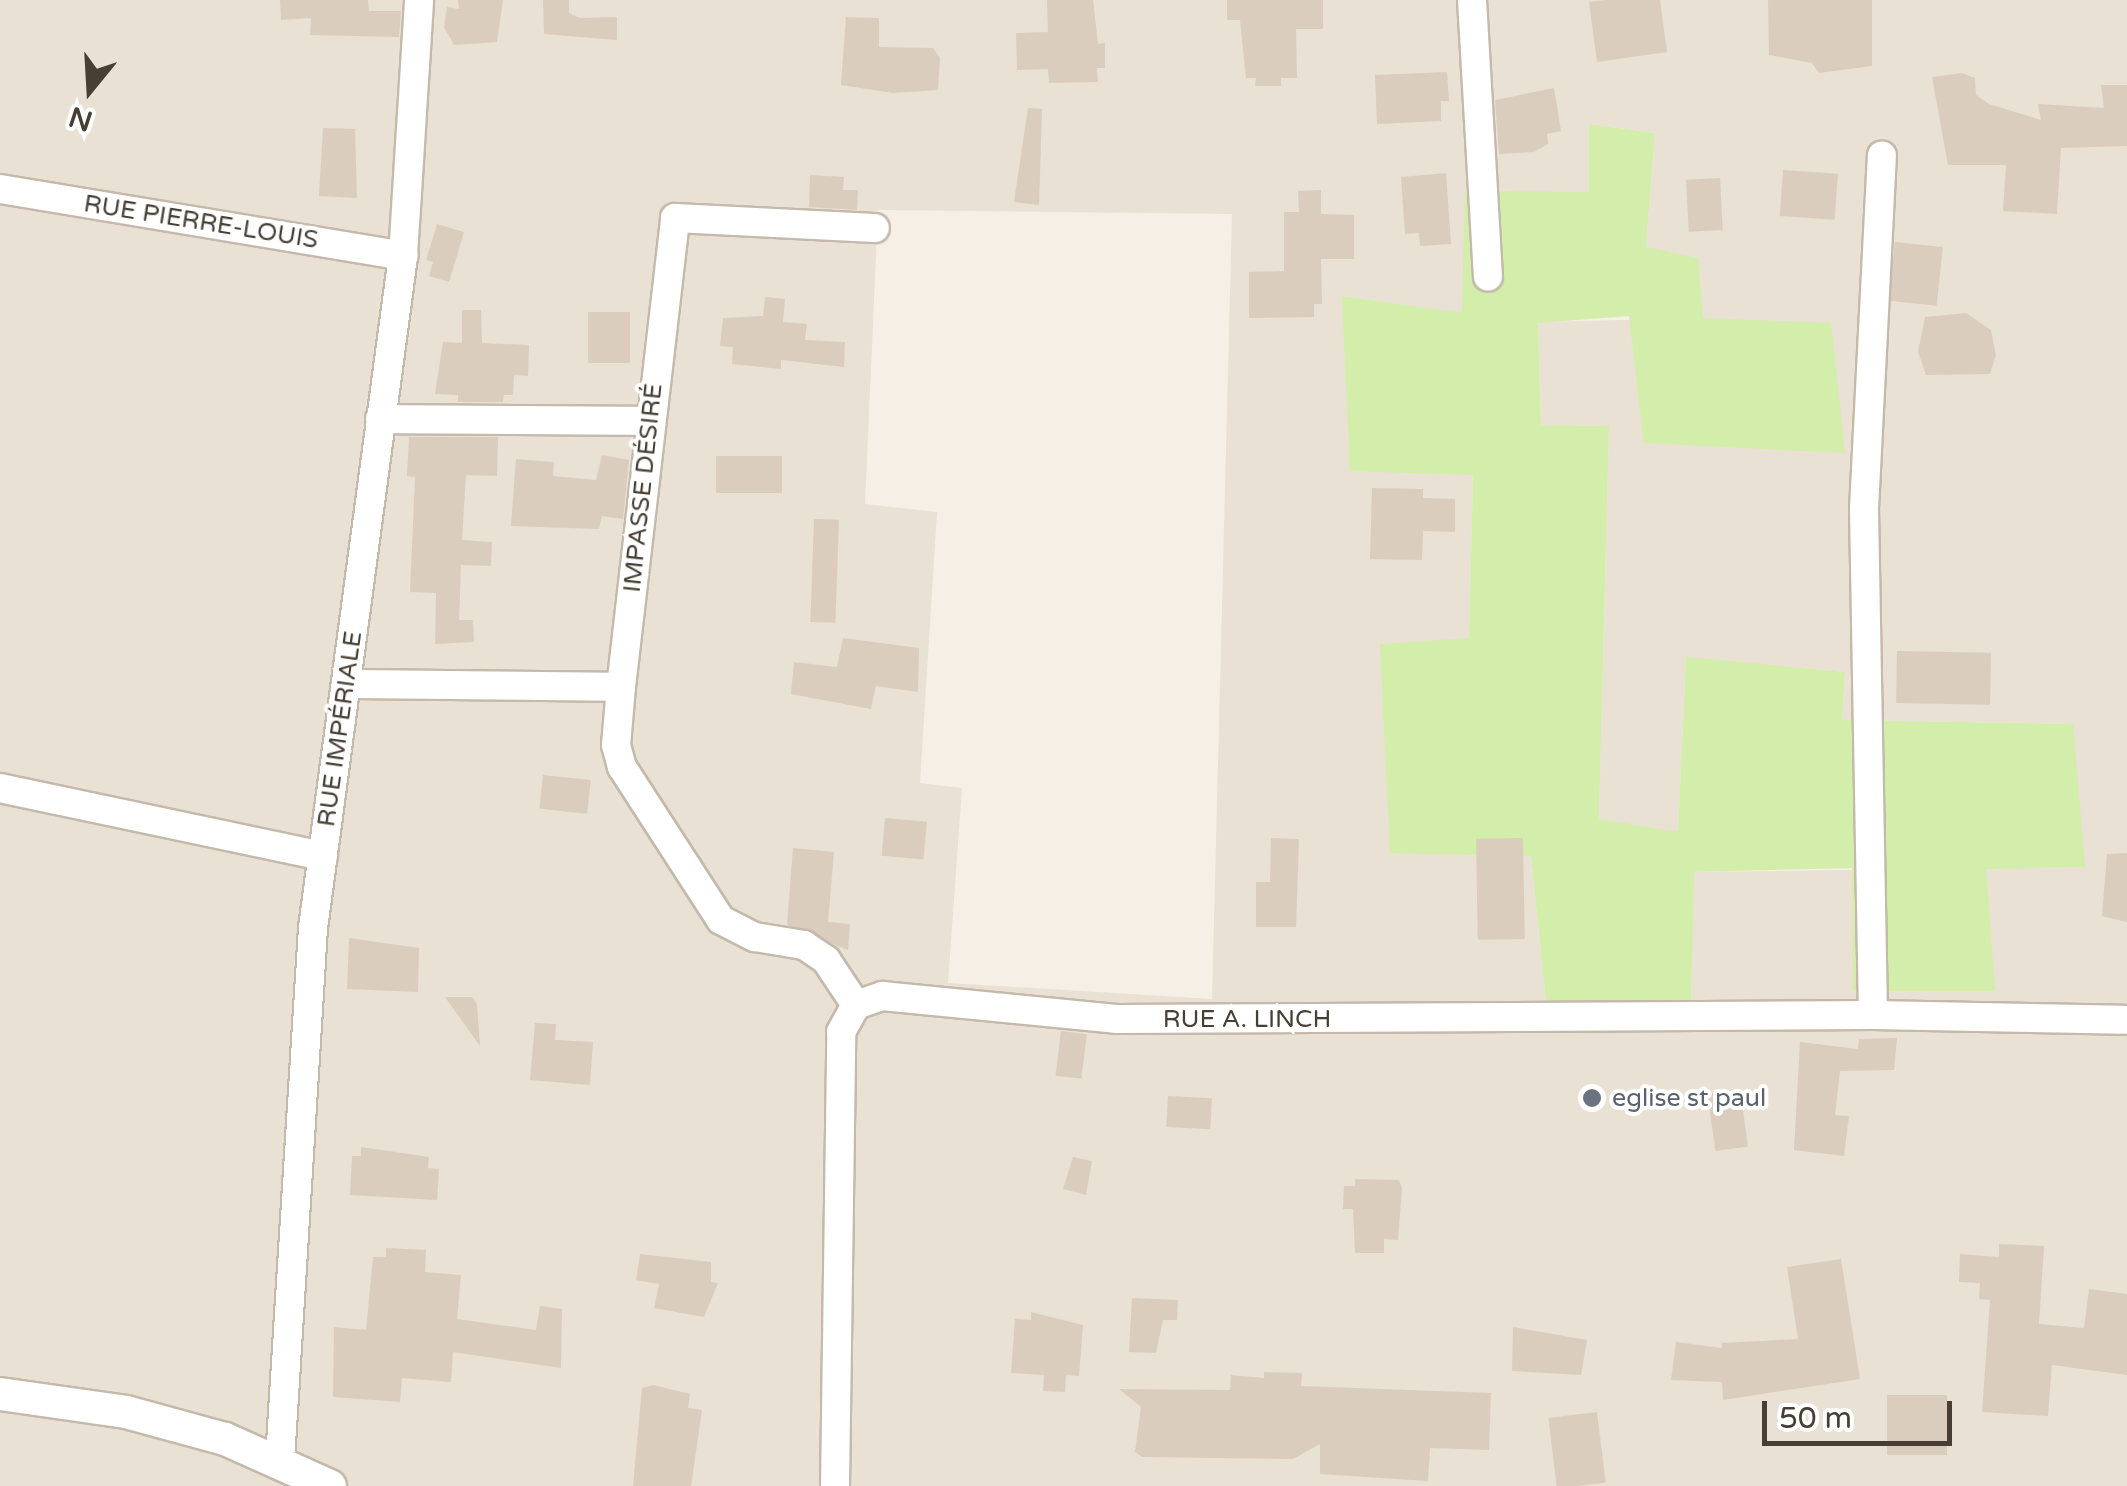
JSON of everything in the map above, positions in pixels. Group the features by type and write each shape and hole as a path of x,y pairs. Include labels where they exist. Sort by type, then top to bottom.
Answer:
{"street":[{"name":"RUE IMPÉRIALE","path":"280,1460 323,856 402,256 419,0"},
{"path":"1472,0 1488,277"},
{"path":"1873,1015 1864,509 1882,156"},
{"name":"RUE PIERRE-LOUIS","path":"0,189 402,256"},
{"name":"IMPASSE DÉSIRÉ","path":"856,1005 826,960 804,945 756,937 721,920 622,767 616,745 649,421 678,214 875,228"},
{"path":"380,418 649,421"},
{"path":"346,684 621,687"},
{"path":"0,788 323,856"},
{"name":"RUE A. LINCH","path":"856,1005 882,996 1116,1018 1873,1015 2127,1020"},
{"path":"835,1486 841,1032 856,1005"},
{"path":"0,1394 126,1412 280,1460 330,1486"}],"shaded area":[{"path":"0,0 2127,0 2127,1486 0,1486","holes":["1590,124 1655,133 1646,247 1703,318 1538,322 1541,425 1609,426 1599,820 1678,833 1686,658 1845,672 1842,720 2072,724 2084,867 1693,872 1691,1003 1546,1002 1531,856 1380,644 1469,639 1473,474 1343,296 1463,314 1589,192","878,210 1232,214 1212,999 948,983 962,788 920,783 937,512 865,504"]}],"green space":[{"path":"1589,124 1655,133 1646,247 1698,258 1703,318 1831,323 1845,453 1644,443 1629,316 1538,323 1541,425 1609,426 1599,819 1678,832 1686,657 1845,672 1842,720 2073,724 2085,867 1986,869 1995,991 1853,991 1852,868 1694,872 1691,1003 1546,1002 1531,856 1390,853 1380,644 1469,638 1473,475 1350,471 1342,296 1462,313 1465,191 1589,192"}],"building":[{"path":"280,0 368,0 369,11 401,11 399,37 310,35 311,18 281,20"},
{"path":"458,0 503,0 497,42 454,45 444,27 447,7 459,9"},
{"path":"543,0 569,0 569,13 580,18 617,17 617,40 544,34"},
{"path":"1047,0 1093,0 1098,44 1105,43 1105,68 1097,68 1098,82 1049,83 1048,69 1017,70 1016,33 1048,32"},
{"path":"1227,0 1323,0 1323,29 1296,29 1297,78 1281,78 1281,86 1255,86 1256,78 1246,78 1240,20 1227,20"},
{"path":"1660,0 1667,52 1597,62 1589,2"},
{"path":"1768,0 1872,0 1872,66 1819,73 1812,63 1769,55"},
{"path":"846,17 879,18 879,47 933,48 940,58 938,90 893,93 841,85"},
{"path":"1447,72 1449,101 1441,101 1441,121 1377,124 1375,75"},
{"path":"1962,73 1975,78 1976,95 1989,104 2041,120 2038,104 2104,108 2101,85 2127,85 2127,146 2061,148 2057,214 2003,211 2006,165 1948,165 1932,77"},
{"path":"1554,88 1561,131 1547,134 1548,144 1534,152 1499,154 1495,100"},
{"path":"1028,108 1042,109 1039,205 1014,202"},
{"path":"323,128 355,129 357,198 319,196"},
{"path":"1783,170 1838,174 1835,220 1780,216"},
{"path":"1446,173 1451,244 1420,246 1419,233 1405,234 1401,177"},
{"path":"810,175 844,177 843,190 858,190 857,210 809,207"},
{"path":"1720,178 1723,230 1689,232 1686,180"},
{"path":"1321,190 1321,214 1354,215 1354,259 1321,259 1322,304 1314,304 1314,317 1249,318 1249,272 1284,271 1284,212 1299,212 1298,191"},
{"path":"437,224 464,232 449,282 429,276 433,262 426,260"},
{"path":"1895,242 1943,247 1937,306 1889,301"},
{"path":"765,297 785,299 783,322 807,324 805,340 845,342 844,367 781,360 781,369 732,364 733,347 720,346 723,318 763,316"},
{"path":"462,310 481,310 482,343 529,345 528,376 514,375 513,395 504,395 503,402 458,402 458,395 435,394 443,342 462,343"},
{"path":"588,312 630,312 630,363 588,363"},
{"path":"1966,313 1991,330 1996,355 1990,374 1926,375 1918,352 1925,317"},
{"path":"409,437 498,437 497,476 466,475 462,540 492,542 491,566 461,565 459,620 473,620 474,642 435,644 436,593 410,592 415,477 407,476"},
{"path":"602,455 629,460 623,519 602,516 599,529 511,526 516,459 554,462 553,476 596,480"},
{"path":"716,456 782,456 782,493 716,493"},
{"path":"1372,488 1423,489 1423,498 1455,499 1455,532 1423,531 1422,560 1370,559"},
{"path":"814,519 839,520 835,623 810,622"},
{"path":"843,638 919,648 918,692 876,686 871,709 791,694 794,662 837,667"},
{"path":"1897,651 1991,653 1990,705 1896,703"},
{"path":"543,775 591,780 587,814 539,809"},
{"path":"885,818 927,822 924,860 882,856"},
{"path":"1271,838 1299,839 1296,927 1256,927 1256,882 1270,882"},
{"path":"1523,838 1525,939 1478,940 1476,839"},
{"path":"793,848 834,852 828,922 850,924 848,950 787,925"},
{"path":"2127,853 2127,922 2102,916 2107,854"},
{"path":"349,938 419,948 418,992 347,989"},
{"path":"445,997 472,997 477,1004 480,1046"},
{"path":"535,1023 556,1024 555,1040 593,1042 590,1085 530,1080"},
{"path":"1061,1031 1087,1034 1081,1079 1056,1076"},
{"path":"1897,1038 1894,1070 1840,1071 1835,1115 1849,1116 1844,1156 1794,1150 1800,1042 1858,1049 1859,1039"},
{"path":"1740,1089 1748,1146 1715,1151 1707,1094"},
{"path":"1168,1096 1212,1098 1210,1129 1166,1127"},
{"path":"361,1147 429,1157 428,1168 439,1169 437,1200 350,1195 352,1156 361,1156"},
{"path":"1073,1157 1092,1161 1086,1195 1063,1189"},
{"path":"1355,1179 1399,1180 1402,1188 1398,1240 1384,1239 1384,1253 1355,1253 1353,1209 1343,1209 1344,1186 1355,1186"},
{"path":"1999,1244 2044,1246 2039,1324 2084,1328 2089,1289 2127,1294 2127,1375 2052,1365 2048,1416 1982,1412 1990,1300 1979,1299 1980,1283 1959,1282 1960,1254 1999,1257"},
{"path":"386,1248 426,1250 425,1272 461,1275 457,1319 536,1330 540,1306 562,1309 561,1368 453,1352 451,1382 402,1378 400,1402 333,1397 334,1327 366,1330 373,1257 386,1257"},
{"path":"640,1254 711,1262 711,1282 718,1283 704,1317 654,1308 659,1284 636,1280"},
{"path":"1841,1259 1860,1379 1723,1400 1722,1382 1671,1380 1676,1342 1722,1348 1722,1343 1798,1339 1787,1267"},
{"path":"1132,1298 1178,1300 1177,1320 1163,1320 1156,1353 1129,1352"},
{"path":"1031,1312 1083,1325 1079,1376 1066,1375 1065,1392 1043,1391 1044,1375 1011,1373 1015,1319 1031,1320"},
{"path":"1513,1327 1587,1340 1581,1375 1512,1371"},
{"path":"1264,1372 1302,1373 1301,1386 1491,1393 1489,1450 1430,1448 1428,1481 1320,1474 1320,1444 1293,1459 1142,1457 1135,1452 1141,1407 1119,1389 1230,1390 1231,1375 1264,1378"},
{"path":"653,1385 690,1394 688,1408 702,1410 691,1486 633,1486 642,1388"},
{"path":"1887,1395 1947,1395 1947,1455 1887,1455"},
{"path":"1597,1412 1606,1482 1557,1486 1548,1418"}],"place":[{"name":"eglise st paul","path":"1592,1098"}]}
